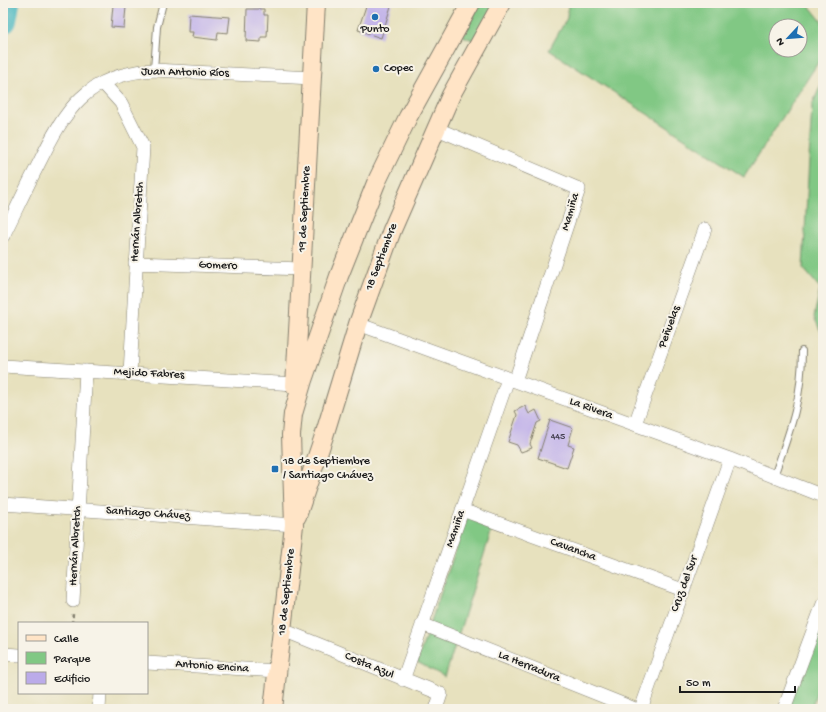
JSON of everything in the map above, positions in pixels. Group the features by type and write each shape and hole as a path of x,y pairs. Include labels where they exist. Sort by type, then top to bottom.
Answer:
{"main road":[{"name":"19 de Septiembre","path":"293,414 316,3"},
{"path":"293,414 303,380 339,276 376,183 415,104 470,3"},
{"name":"18 Septiembre","path":"294,525 324,436 358,324 392,230 435,128 469,60 502,3"},
{"name":"18 de Septiembre","path":"274,709 294,525 291,475 291,435 293,414"}],"street":[{"name":"Juan Antonio Ríos","path":"3,236 59,123 83,96 103,83 129,73 154,70 312,78"},
{"name":"Hernán Albretch","path":"103,83 121,103 143,147 135,263 130,373"},
{"name":"Mamiña","path":"403,680 462,510 511,380 579,189 435,128"},
{"name":"Peñuelas","path":"635,424 705,229"},
{"name":"Gomero","path":"135,263 301,269"},
{"name":"La Rivera","path":"358,324 730,459 823,496"},
{"name":"Mejido Fabres","path":"3,366 295,384"},
{"name":"Hernán Albretch","path":"73,601 86,371"},
{"name":"Cruz del Sur","path":"641,709 730,459"},
{"name":"Santiago Chávez","path":"3,504 294,525"},
{"name":"Cavancha","path":"462,510 683,590"},
{"path":"784,709 823,604"},
{"name":"La Herradura","path":"422,624 635,709"},
{"name":"Costa Azul","path":"283,630 403,680 441,694 436,709"},
{"path":"3,654 18,655"},
{"name":"Antonio Encina","path":"148,663 278,671"},
{"path":"99,709 100,694"}],"lane":[{"path":"154,70 157,27 163,3"},
{"path":"774,476 795,415 800,386 802,352"}],"green space":[{"path":"480,3 500,3 477,42 463,36"},
{"path":"568,3 807,3 823,23 823,55 744,177 549,50 567,18"},
{"path":"823,80 823,336 814,317 820,288 803,268 812,105"},
{"path":"470,508 493,526 445,677 417,662"},
{"path":"823,618 823,675 811,709 787,709"}],"building":[{"name":"Punto","path":"367,3 392,3 381,38 358,30"},
{"path":"113,5 126,7 124,28 111,27"},
{"path":"247,9 264,9 264,15 268,15 267,37 261,37 261,42 246,41"},
{"path":"189,14 230,17 228,33 218,32 217,40 192,37 193,32 188,32"},
{"path":"525,406 529,414 536,410 541,421 537,423 530,444 532,448 521,452 517,445 508,442 517,415 515,411"},
{"path":"550,420 573,428 568,445 574,447 567,468 538,458"}],"waterway":[{"path":"3,20 6,3"}],"place":[{"name":"Punto","path":"375,17"},
{"name":"Copec","path":"376,69"},
{"name":"18 de Septiembre / Santiago Chávez","path":"275,469"}]}
